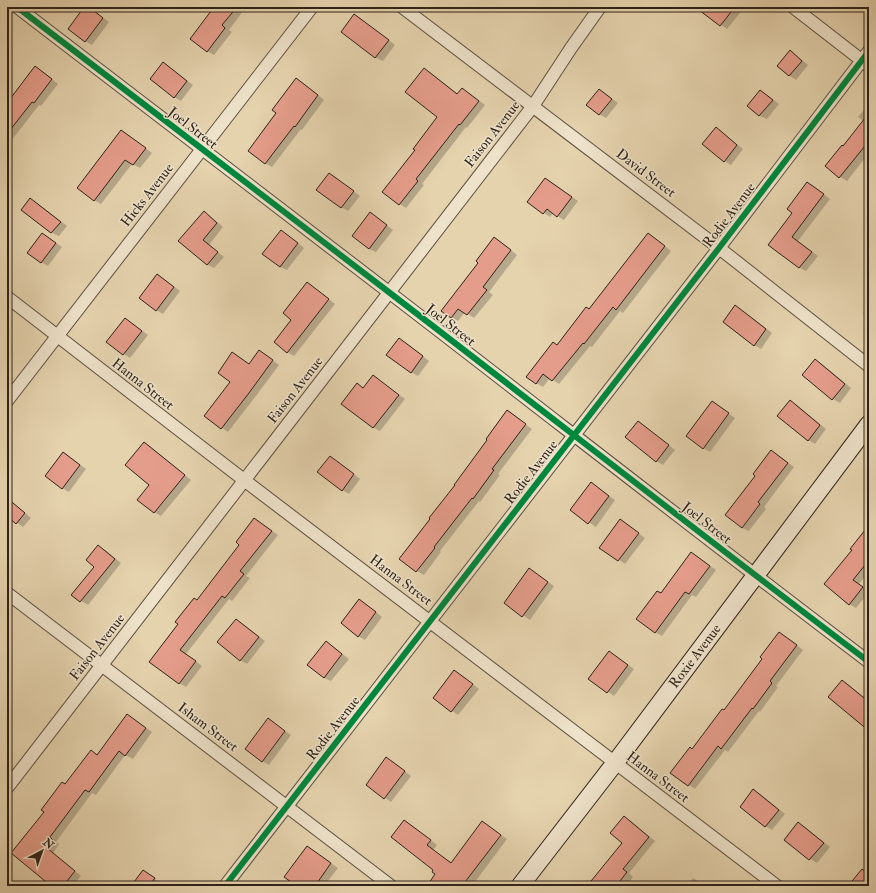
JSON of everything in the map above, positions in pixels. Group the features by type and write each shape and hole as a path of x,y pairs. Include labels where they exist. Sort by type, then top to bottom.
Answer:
{"street":[{"name":"Joel Street","path":"17,7 389,292 755,576 869,662"},
{"name":"Hicks Avenue","path":"7,401 312,7"},
{"name":"David Street","path":"402,7 719,248 869,366"},
{"name":"Faison Avenue","path":"7,788 533,106 600,7"},
{"path":"793,7 867,59"},
{"name":"Rodie Avenue","path":"225,886 867,59"},
{"name":"Hanna Street","path":"7,297 244,480 777,886"},
{"name":"Roxie Avenue","path":"520,886 615,763 869,424"},
{"name":"Isham Street","path":"7,593 391,886"}],"building":[{"path":"84,7 89,7 103,18 85,42 68,29"},
{"path":"214,7 237,7 222,25 225,28 207,52 190,39"},
{"path":"695,7 735,7 720,26"},
{"path":"354,14 389,40 375,58 341,32"},
{"path":"790,50 802,61 789,76 777,66"},
{"path":"163,62 187,81 174,98 150,79"},
{"path":"35,66 52,79 34,103 32,102 7,134 7,103"},
{"path":"424,68 457,94 462,88 479,101 416,179 418,181 399,205 382,192 415,150 413,149 437,117 405,92"},
{"path":"296,78 318,95 295,127 294,126 265,164 248,151 276,113 272,110"},
{"path":"599,89 612,99 599,115 586,105"},
{"path":"760,90 773,100 759,116 747,106"},
{"path":"869,113 869,141 839,178 825,166"},
{"path":"716,127 737,145 724,162 702,144"},
{"path":"121,130 146,148 133,165 125,160 94,201 77,188"},
{"path":"329,173 354,191 341,208 316,190"},
{"path":"545,178 572,197 557,217 547,209 543,214 527,202"},
{"path":"807,182 824,194 792,237 812,252 799,268 768,245 792,213 787,209"},
{"path":"30,198 61,222 51,233 21,210"},
{"path":"204,211 217,223 203,240 218,252 207,265 178,241"},
{"path":"370,212 387,225 369,249 352,236"},
{"path":"281,230 298,243 280,267 262,254"},
{"path":"42,233 56,243 41,263 27,253"},
{"path":"648,233 665,246 616,310 613,307 552,381 543,374 536,384 526,377 553,342 557,345 586,307 589,309"},
{"path":"494,237 511,250 483,287 487,290 467,315 458,309 451,318 441,311 478,263 476,261"},
{"path":"157,274 174,287 156,311 139,298"},
{"path":"307,282 329,299 287,353 274,342 291,320 283,313"},
{"path":"735,305 766,329 754,346 723,322"},
{"path":"125,318 142,331 123,355 106,342"},
{"path":"399,338 423,356 411,373 386,355"},
{"path":"259,350 273,360 221,429 204,416 230,382 218,373 232,352 249,364"},
{"path":"815,359 845,384 832,400 802,375"},
{"path":"373,375 399,395 373,428 341,404 357,383 363,388"},
{"path":"790,400 820,425 808,441 777,416"},
{"path":"712,401 729,413 703,449 686,436"},
{"path":"507,410 526,424 492,469 494,470 473,499 472,498 416,572 399,559 455,485"},
{"path":"638,421 669,445 656,462 625,437"},
{"path":"144,442 185,475 154,513 137,500 149,485 125,465"},
{"path":"771,450 788,463 758,502 760,504 742,528 725,515 755,476 753,474"},
{"path":"63,452 80,465 62,489 45,476"},
{"path":"330,456 354,474 342,491 317,472"},
{"path":"591,482 609,496 588,524 570,510"},
{"path":"7,498 25,513 16,524 7,516"},
{"path":"254,518 272,531 240,571 244,574 225,598 222,596 180,650 196,661 179,684 149,662 178,624 175,622 194,598 197,600 239,545 236,542"},
{"path":"620,519 639,533 618,561 599,548"},
{"path":"869,525 869,560 853,580 863,587 849,605 824,584 852,550 850,549"},
{"path":"98,545 115,559 80,602 71,595 94,567 86,560"},
{"path":"691,552 710,566 689,594 685,592 655,633 636,619 657,591 661,593"},
{"path":"529,568 548,582 522,617 504,603"},
{"path":"359,599 376,612 358,637 341,623"},
{"path":"236,619 259,637 240,661 217,642"},
{"path":"779,632 797,645 770,681 772,683 753,709 752,708 721,749 718,746 688,786 670,773 690,747 692,749 722,709 724,710 762,659 760,657"},
{"path":"326,641 342,654 324,678 307,665"},
{"path":"609,651 628,665 607,693 588,679"},
{"path":"454,670 473,684 451,712 433,698"},
{"path":"842,680 869,702 869,731 828,697"},
{"path":"127,714 146,728 125,756 119,751 89,792 85,790 50,837 53,840 47,848 75,871 63,886 51,886 11,853 44,812 41,810 62,782 65,784 91,750 97,755"},
{"path":"268,718 285,731 262,762 245,749"},
{"path":"386,757 405,771 384,799 366,785"},
{"path":"753,789 779,810 765,827 740,807"},
{"path":"624,816 649,837 623,869 627,872 616,886 587,886 622,843 610,833"},
{"path":"404,820 431,840 427,845 451,863 482,821 501,835 462,886 427,886 435,874 432,872 433,870 391,837"},
{"path":"798,822 824,843 809,860 784,840"},
{"path":"307,846 331,863 315,886 297,886 284,877"},
{"path":"862,869 869,875 869,886 848,886"},
{"path":"143,870 155,878 149,886 131,886"}],"cycle path":[{"path":"17,7 869,662"},
{"path":"225,886 719,248 869,51"}]}
